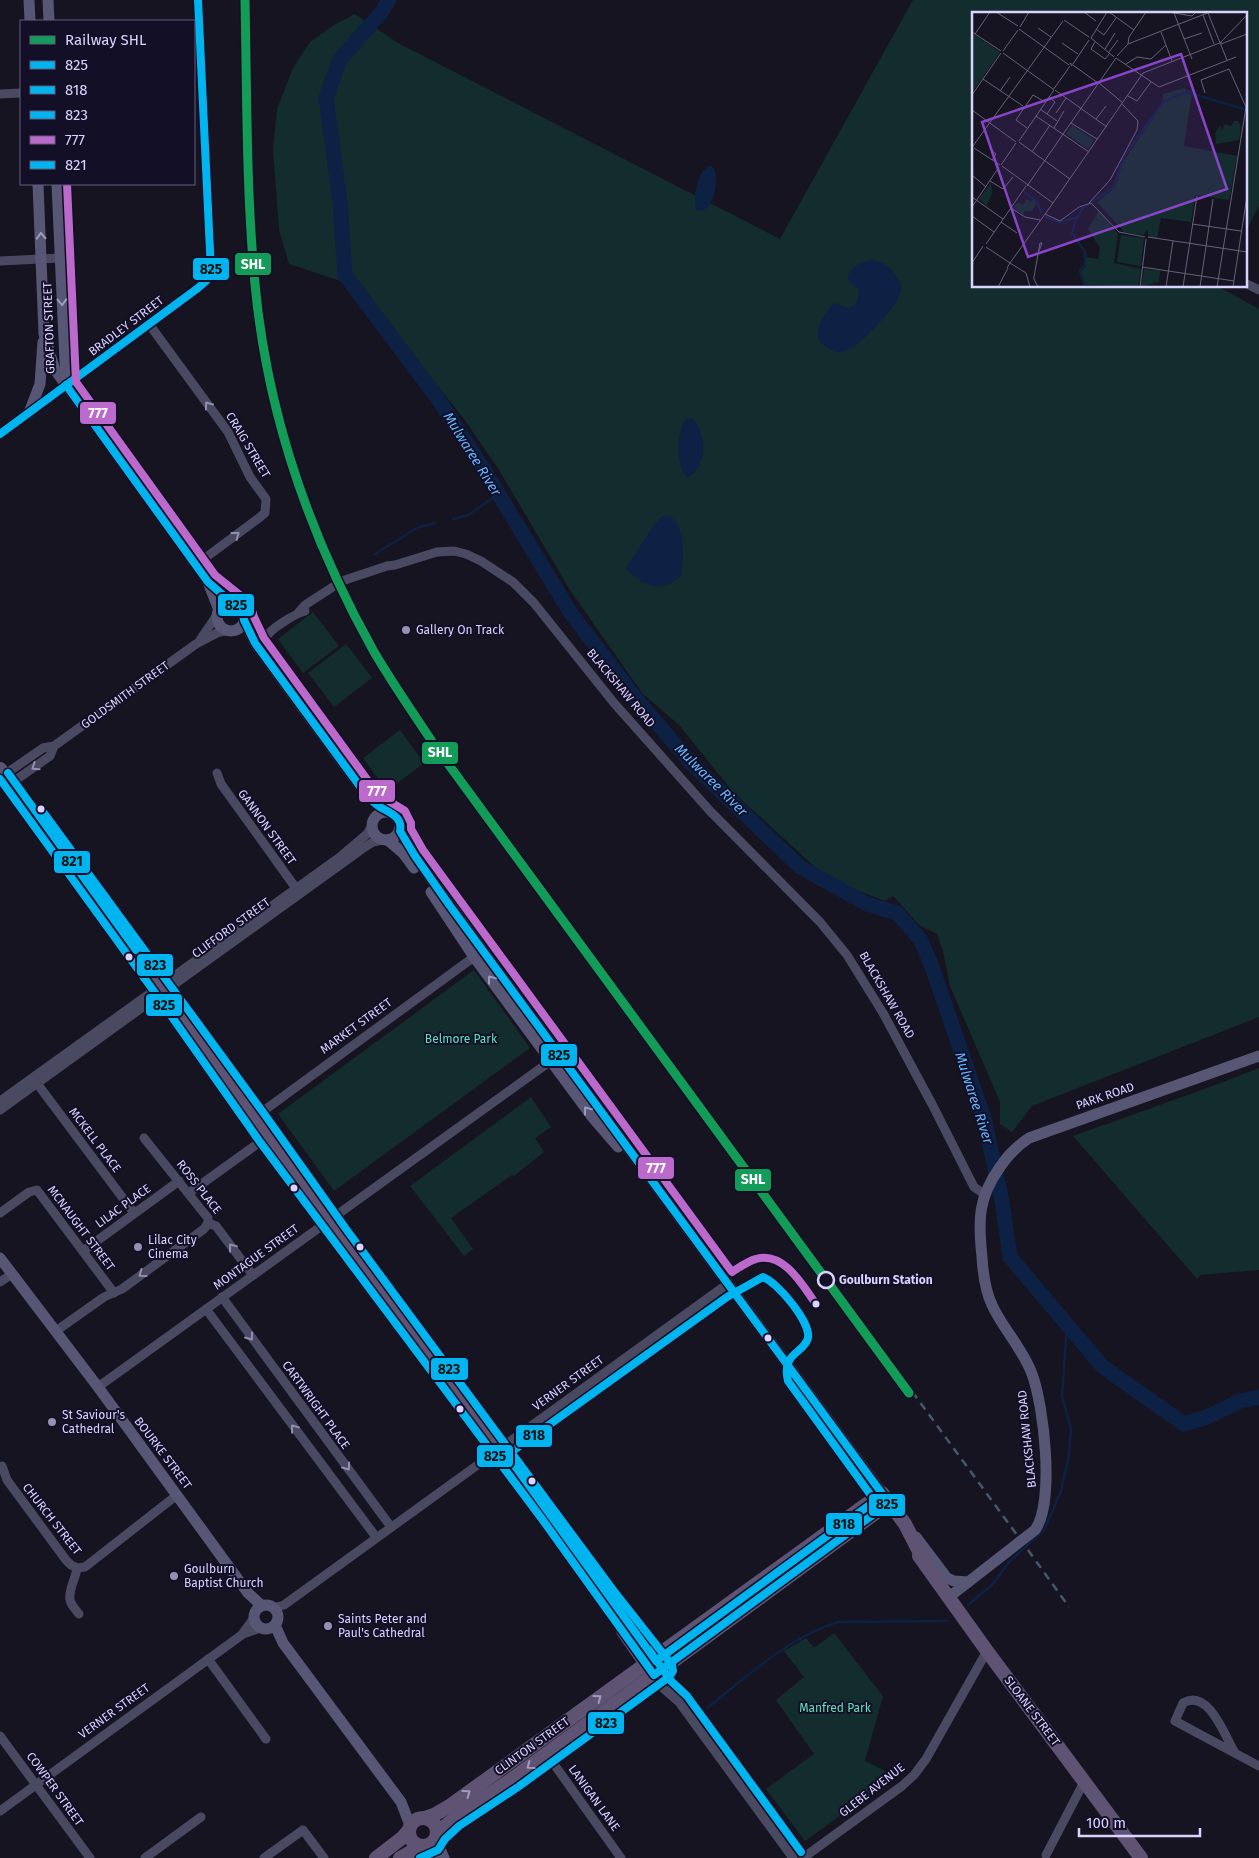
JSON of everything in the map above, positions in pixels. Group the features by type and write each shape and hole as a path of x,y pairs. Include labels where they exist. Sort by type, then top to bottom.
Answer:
{"main road":[{"path":"3,781 158,991 255,1117 325,1223"},
{"path":"158,991 260,1142 325,1223 655,1666"},
{"name":"SLOANE STREET","path":"882,1501 905,1524 926,1563"},
{"name":"SLOANE STREET","path":"882,1501 987,1651 1141,1858"},
{"name":"CLINTON STREET","path":"424,1817 434,1815 452,1805 655,1666 882,1501"},
{"name":"CLINTON STREET","path":"400,1858 429,1840 461,1812 546,1754 655,1666"},
{"path":"376,1858 402,1838 409,1827 415,1819 424,1817 434,1823 429,1840 411,1840 409,1827"}],"street":[{"path":"29,0 30,20"},
{"path":"48,0 49,20"},
{"name":"BRADLEY STREET","path":"0,434 206,281 211,272 198,0"},
{"path":"0,94 20,92"},
{"name":"GRAFTON STREET","path":"38,185 44,334 55,370 66,385"},
{"name":"GRAFTON STREET","path":"57,185 66,385"},
{"path":"0,261 60,258"},
{"path":"1246,284 1259,290"},
{"name":"CRAIG STREET","path":"149,324 228,432 250,477 266,499 265,513 197,564"},
{"path":"29,413 40,384 44,334"},
{"path":"66,385 197,564 208,582 218,613 219,624 225,629 232,630 255,643"},
{"name":"BLACKSHAW ROAD","path":"272,631 299,612 306,610 344,586 388,570 395,565 431,553 448,551 476,558 513,582 528,597 602,689 691,790 820,922 847,955 890,1026 974,1188 984,1194 980,1219 981,1251 986,1287 992,1306 1027,1362 1035,1384 1044,1447 1046,1492 1041,1519 1035,1530 949,1597"},
{"path":"208,582 232,603 242,609 244,620 255,643 367,796 397,817 401,826 397,836 385,840 375,834 367,796"},
{"path":"218,613 224,605 232,603"},
{"name":"GOLDSMITH STREET","path":"196,644 206,633 218,613"},
{"path":"232,630 240,626 244,620"},
{"name":"GOLDSMITH STREET","path":"3,781 43,748 54,746 196,644 217,633 232,630"},
{"path":"250,631 260,635 272,631"},
{"path":"265,656 263,646 265,638 272,631"},
{"name":"GANNON STREET","path":"217,773 221,784 298,890"},
{"path":"373,822 381,813 388,812"},
{"name":"CLIFFORD STREET","path":"0,1101 36,1079 298,890 367,834 373,822"},
{"name":"SLOANE STREET","path":"400,831 450,906 588,1093 882,1501"},
{"name":"CLIFFORD STREET","path":"298,890 373,842 385,840"},
{"name":"SLOANE STREET","path":"385,840 397,846 409,861 474,957 552,1060 593,1118 632,1165 882,1501"},
{"path":"450,906 456,920 472,943 475,953 474,957"},
{"name":"MARKET STREET","path":"255,1117 474,957"},
{"path":"527,1012 532,1024 552,1054 552,1060"},
{"name":"PARK ROAD","path":"984,1194 1005,1159 1022,1143 1047,1131 1259,1056"},
{"name":"MONTAGUE STREET","path":"98,1386 552,1060"},
{"path":"582,1077 588,1093"},
{"name":"MCKELL PLACE","path":"36,1079 134,1213"},
{"name":"CLIFFORD STREET","path":"0,1110 21,1089"},
{"name":"ROSS PLACE","path":"144,1138 208,1218 208,1223 216,1226 252,1274"},
{"path":"189,1193 260,1142"},
{"name":"LILAC PLACE","path":"83,1251 179,1181"},
{"name":"MCNAUGHT STREET","path":"0,1213 28,1192 37,1190 114,1293"},
{"path":"56,1331 204,1230 208,1223"},
{"name":"BOURKE STREET","path":"0,1258 98,1386 248,1593 268,1616 283,1643 401,1802 409,1827"},
{"path":"0,1282 12,1274"},
{"name":"VERNER STREET","path":"0,1811 722,1288"},
{"name":"CARTWRIGHT PLACE","path":"222,1297 391,1527"},
{"path":"206,1309 376,1537"},
{"name":"CHURCH STREET","path":"2,1469 66,1560 77,1568 85,1567 177,1495"},
{"path":"905,1524 947,1578 954,1581 968,1582"},
{"path":"77,1568 70,1601 79,1614"},
{"name":"GLEBE AVENUE","path":"803,1858 890,1795 914,1775 926,1759 987,1651"},
{"path":"208,1659 266,1739"},
{"path":"655,1666 663,1688 679,1702 793,1858"},
{"path":"1235,1753 1216,1716 1207,1706 1198,1701 1183,1703 1175,1720 1235,1753 1259,1766"},
{"name":"COWPER STREET","path":"0,1736 90,1858"},
{"name":"LANIGAN LANE","path":"546,1754 621,1858"},
{"path":"1046,1855 1084,1782"},
{"name":"BOURKE STREET","path":"401,1802 424,1817"},
{"path":"145,1858 201,1817"},
{"path":"264,1858 303,1830 324,1858"},
{"path":"429,1840 438,1858"},
{"path":"429,1840 444,1858"}],"green space":[{"path":"913,0 1259,0 1259,206 1246,231 1246,12 972,12 972,288 1221,288 1259,309 1259,1017 1032,1106 1012,1132 1000,1124 1000,1102 950,986 943,951 937,934 919,925 893,896 885,901 828,879 734,793 679,725 642,693 570,590 499,470 464,419 359,287 289,264 279,230 273,149 277,109 293,68 310,42 334,25 355,14 398,43 780,239"},
{"path":"313,612 339,646 303,673 278,639"},
{"path":"346,644 372,678 334,707 308,673"},
{"path":"400,730 424,763 387,791 363,758"},
{"name":"Belmore Park","path":"474,970 530,1048 334,1191 278,1114"},
{"path":"1259,1068 1259,1270 1200,1275 1197,1279 1073,1136"},
{"path":"531,1097 551,1127 535,1138 544,1152 514,1176 512,1175 451,1218 473,1249 464,1256 410,1186"},
{"name":"Manfred Park","path":"834,1633 883,1696 865,1761 895,1776 805,1841 766,1789 814,1754 776,1700 804,1677 784,1651 806,1638 814,1648"}],"water":[{"path":"710,166 714,168 716,180 714,195 707,208 696,210 697,185 701,174"},
{"path":"872,260 883,263 897,277 902,287 898,299 884,318 854,347 841,352 832,350 820,342 818,331 820,324 834,303 848,308 856,304 860,291 849,281 848,276 857,265"},
{"path":"687,418 693,419 698,426 703,442 703,450 699,466 687,478 680,465 678,448 683,425"},
{"path":"662,516 670,516 679,529 683,544 681,576 674,582 666,585 652,586 639,580 626,568"}],"waterway":[{"name":"Mulwaree River","path":"389,0 380,14 340,59 326,98 340,202 345,275 438,399 483,468 570,612 633,695 692,764 800,867 867,904 897,913 920,939 931,964 984,1118 1002,1201 1010,1257 1103,1367 1184,1424 1207,1417 1240,1401 1259,1397"},
{"path":"453,519 468,515 499,494"},
{"path":"375,554 417,528 435,523"},
{"path":"968,1605 992,1585 1009,1562 1044,1530 1061,1491 1069,1455 1071,1428 1062,1396 1067,1326"},
{"path":"707,1708 770,1658 821,1628 839,1622 947,1621"}],"railway":[{"path":"458,770 1017,1535"},
{"path":"1028,1550 1069,1607"}],"rail line":[{"name":"SHL","path":"245,0 250,213 255,284 261,332 281,427 295,473 311,519 350,607 380,662 435,746 909,1393"}],"transit line":[{"name":"825","path":"0,434 198,288 206,281 211,272 198,0"},
{"name":"777","path":"67,185 76,382 215,575 250,603 264,638 374,789 384,798 405,811 411,823 411,829 423,850 732,1272 756,1259 766,1258 775,1260 792,1272 816,1304"},
{"name":"825","path":"0,779 153,990 260,1142 542,1519 654,1675 889,1503 450,906 400,831 398,819 376,805 367,796 255,643 244,620 242,609 232,603 208,582 66,385"},
{"name":"821","path":"8,773 136,950"},
{"name":"823","path":"41,809 346,1229 613,1590 672,1665 673,1671 669,1677 518,1787 459,1826 445,1839 438,1850 420,1858"},
{"name":"818","path":"763,1277 776,1286 792,1303 808,1331 806,1343 790,1359 787,1371 788,1381 875,1501 656,1661 507,1455 727,1297 763,1277"},
{"name":"823","path":"649,1650 671,1681 687,1696 801,1852"}],"place":[{"name":"Gallery On Track","path":"406,630"},
{"name":"Lilac City Cinema","path":"138,1247"},
{"name":"Goulburn Station","path":"826,1280"},
{"name":"St Saviour's Cathedral","path":"52,1422"},
{"name":"Goulburn Baptist Church","path":"174,1576"},
{"name":"Saints Peter and Paul's Cathedral","path":"328,1626"}]}
